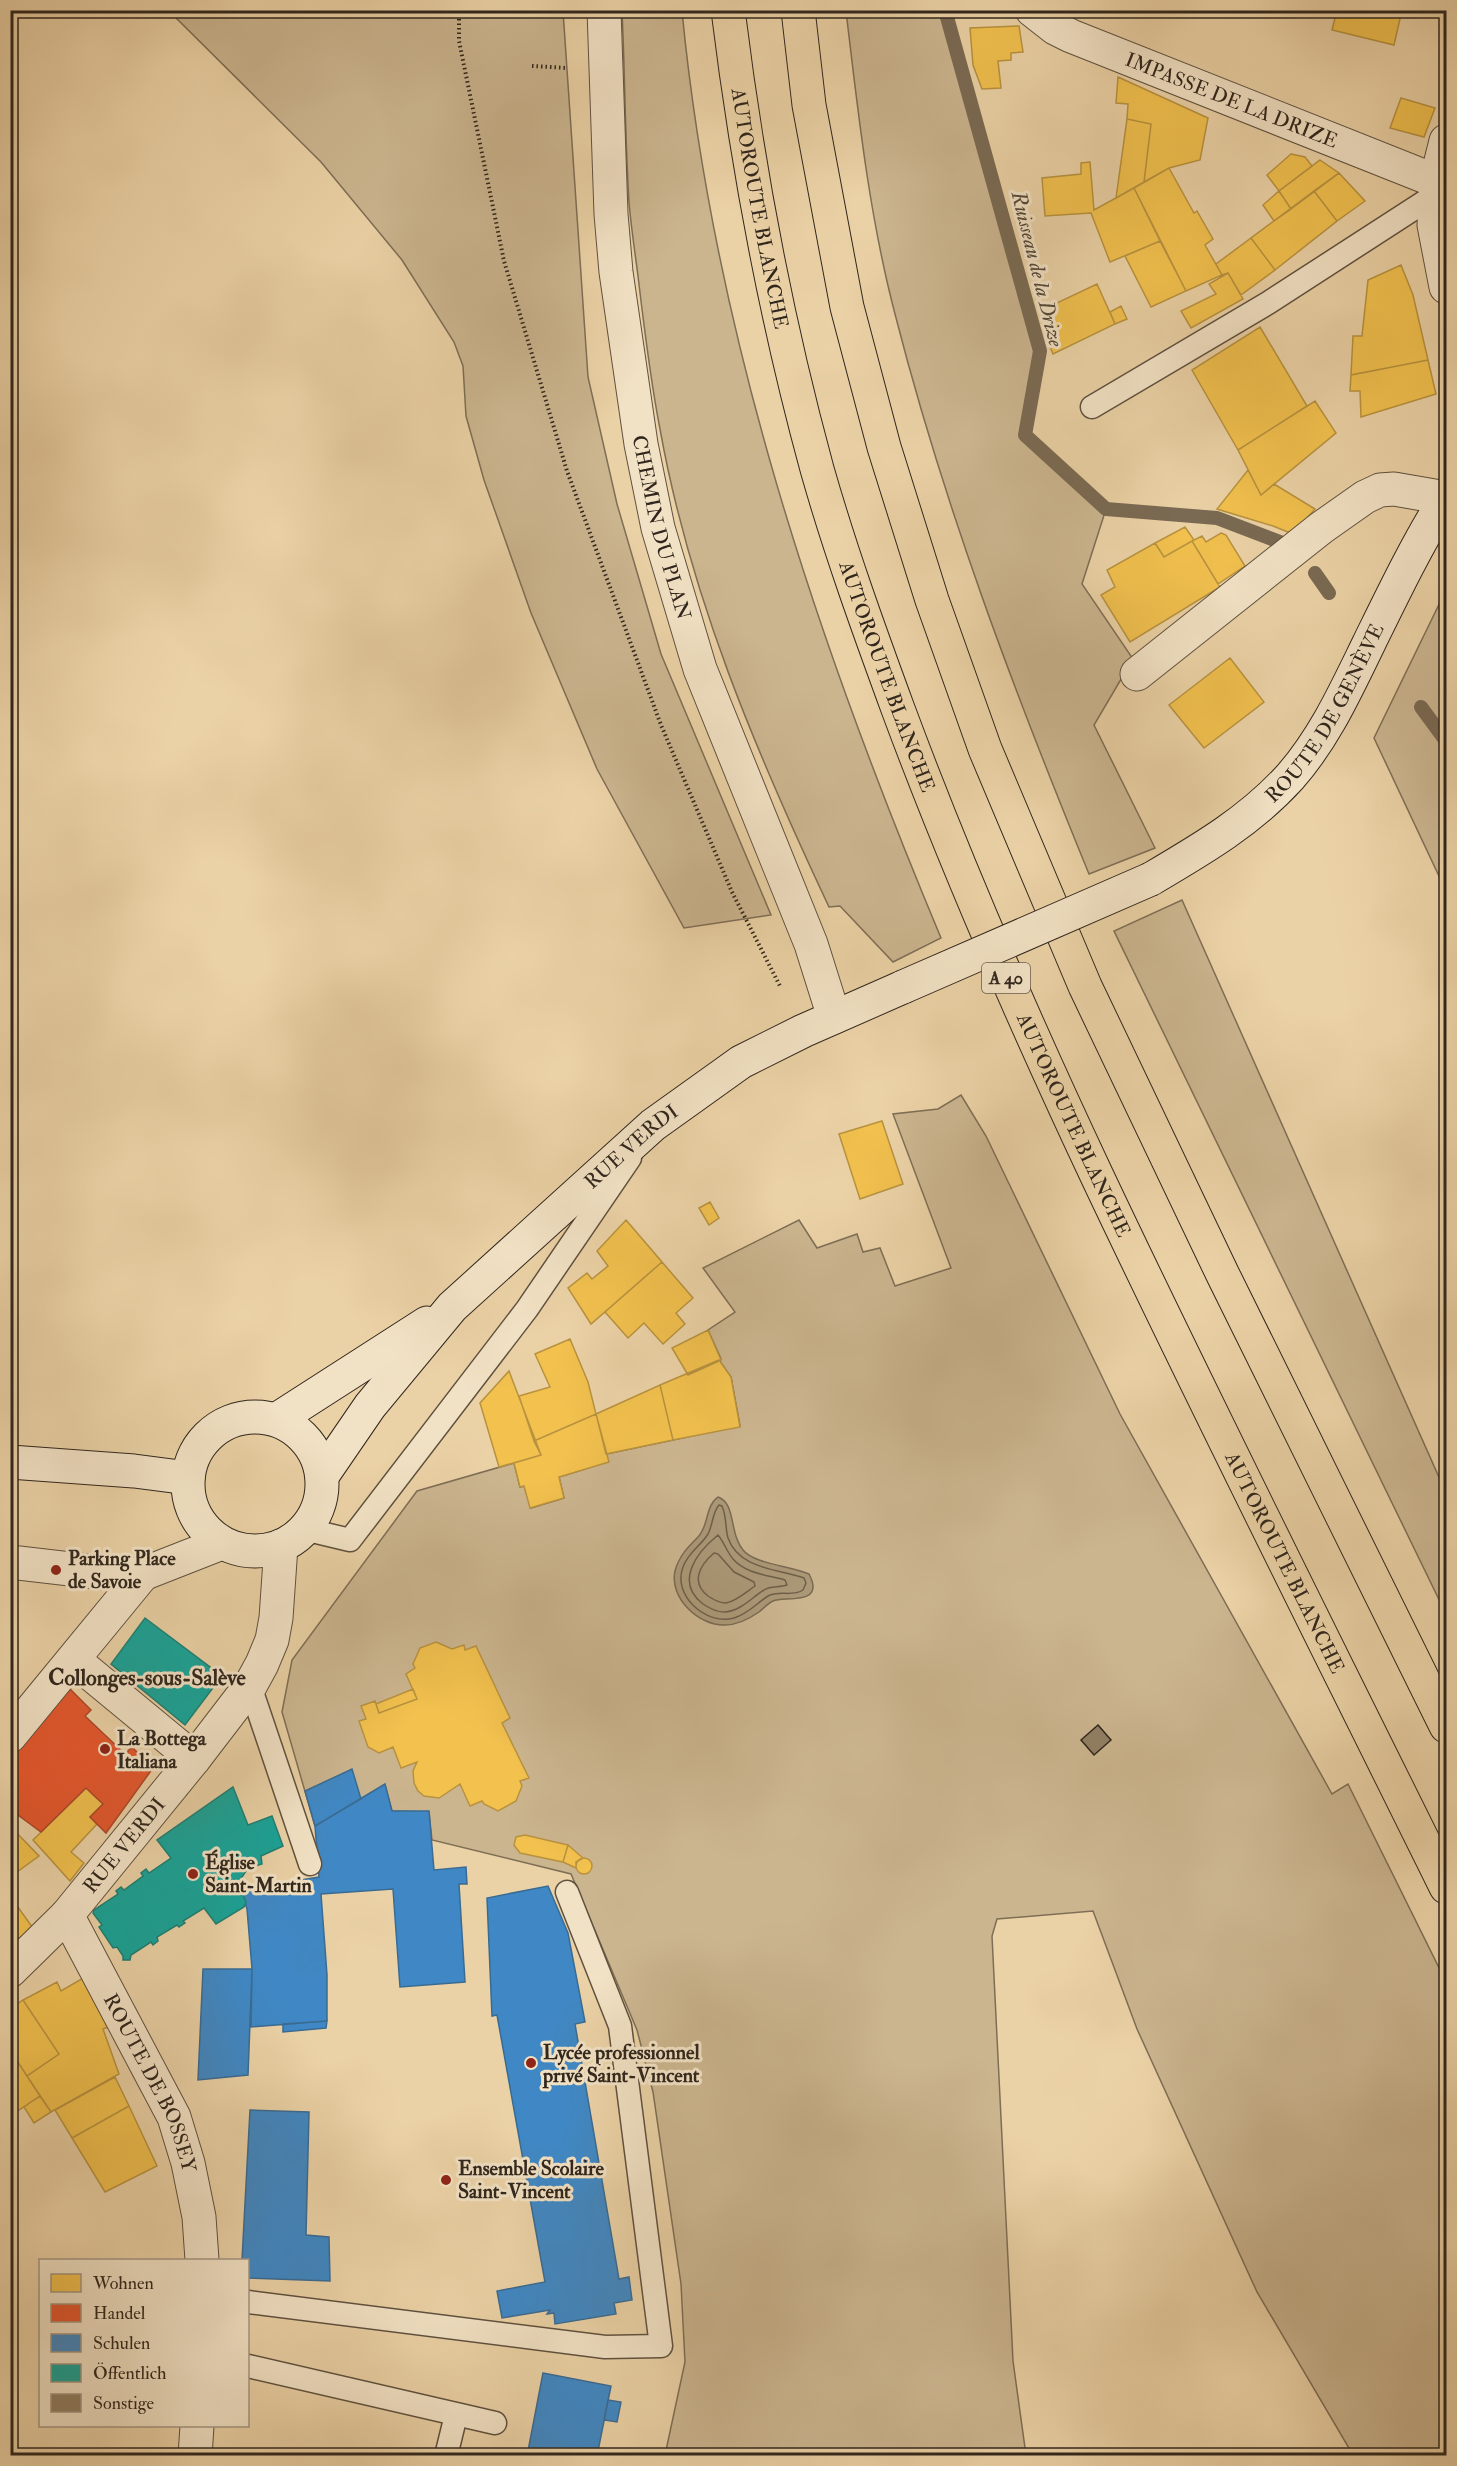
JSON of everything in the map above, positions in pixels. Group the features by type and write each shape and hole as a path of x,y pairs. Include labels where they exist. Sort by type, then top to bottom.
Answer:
{"highway":[{"name":"AUTOROUTE BLANCHE","path":"728,10 741,115 782,324 817,469 863,613 928,791 1028,1030 1154,1298 1446,1887"},
{"path":"798,10 809,105 850,318 884,447 928,589 985,749 1085,986 1223,1275 1446,1726"}],"street":[{"name":"CHEMIN DU PLAN","path":"604,10 611,214 616,272 639,434 658,528 700,669 811,944 834,1017"},
{"name":"IMPASSE DE LA DRIZE","path":"1032,10 1055,28 1071,36 1436,188"},
{"path":"1446,141 1436,188 1434,225 1446,287"},
{"name":"ROUTE DE GENÈVE","path":"903,987 1150,879 1213,843 1245,820 1278,789 1306,757 1335,712 1389,603 1446,498 1394,489 1380,490 1365,497 1321,528 1137,674"},
{"name":"RUE VERDI","path":"322,1476 370,1406 452,1307 653,1125 741,1062 803,1031 903,987"},
{"name":"RUE VERDI","path":"276,1420 452,1307"},
{"path":"259,1416 276,1420 302,1436 312,1447 322,1476 322,1490 319,1504 293,1538 251,1551 236,1549 222,1543 209,1533 192,1508 188,1493 188,1478 192,1460 200,1445 211,1432 226,1423 259,1416"},
{"path":"10,1462 134,1471 188,1478"},
{"name":"RUE VERDI","path":"10,1971 67,1915 194,1760 250,1686 272,1640 293,1538"},
{"path":"10,1562 122,1575 143,1574 222,1543"},
{"path":"10,1736 143,1574"},
{"path":"74,1660 194,1760"},
{"name":"ROUTE DE BOSSEY","path":"67,1915 174,2117 188,2163 197,2206 202,2259"},
{"path":"195,2456 196,2427"}],"lane":[{"path":"1092,407 1268,303 1436,188"},
{"path":"293,1538 350,1540 526,1309 653,1125"},
{"path":"250,1686 310,1864"},
{"path":"249,2302 605,2347 661,2346 620,2026 567,1892"},
{"path":"249,2366 495,2423"},
{"path":"446,2456 456,2415"}],"path":[{"path":"459,10 459,41 504,261 567,471 665,735 732,892 803,1031"}],"shaded area":[{"path":"169,11 563,11 588,377 617,504 661,654 771,915 684,928 597,769 531,613 484,480 466,416 463,366 454,342 402,260 321,162"},
{"path":"622,11 682,11 697,131 718,250 745,367 777,484 813,599 853,713 941,938 893,962 840,906 829,907 752,733 708,614 689,553 656,410 632,230"},
{"path":"846,11 945,11 1040,351 1025,435 1106,509 1082,584 1133,659 1094,725 1155,848 1089,874 982,597 914,386 878,239 865,163"},
{"path":"1446,590 1446,891 1374,738"},
{"path":"1182,900 1446,1493 1446,1614 1114,931"},
{"path":"961,1095 986,1136 1120,1414 1332,1794 1348,1784 1446,1982 1446,2455 1353,2455 1257,2292 1137,2029 1093,1911 997,1919 992,1936 1013,2361 1026,2455 665,2455 685,2362 681,2284 653,2092 637,2030 571,1874 432,1840 429,1812 392,1811 385,1785 315,1826 282,1712 292,1660 417,1491 514,1463 520,1487 524,1486 531,1508 564,1498 559,1477 585,1469 606,1454 740,1426 731,1377 719,1360 721,1359 708,1330 735,1312 703,1268 799,1220 817,1248 857,1234 863,1252 880,1248 895,1286 951,1268 893,1114 938,1109"}],"water":[{"path":"718,1497 728,1505 736,1535 743,1550 755,1559 809,1574 813,1584 812,1591 808,1595 802,1598 773,1601 751,1617 729,1625 705,1621 688,1608 677,1591 674,1581 675,1571 684,1552 704,1527 711,1506"}],"building: Wohnen":[{"path":"1337,10 1402,10 1394,45 1332,30"},
{"path":"1019,26 1023,52 1011,53 1011,60 998,61 1001,88 982,89 973,65 970,28"},
{"path":"1118,77 1208,118 1200,160 1169,168 1144,182 1151,124 1127,119 1128,104 1116,103"},
{"path":"1401,98 1435,108 1424,137 1390,128"},
{"path":"1127,119 1151,124 1144,182 1116,198"},
{"path":"1291,154 1305,157 1312,166 1279,191 1267,175"},
{"path":"1320,160 1339,173 1291,209 1279,191"},
{"path":"1090,162 1094,210 1134,188 1160,241 1110,262 1091,213 1045,216 1042,178 1081,174 1081,163"},
{"path":"1169,168 1194,213 1197,211 1213,239 1205,245 1222,275 1186,291 1134,188"},
{"path":"1339,173 1365,201 1337,221 1314,191"},
{"path":"1279,191 1291,209 1274,221 1263,205"},
{"path":"1314,191 1337,221 1275,270 1251,238"},
{"path":"1251,238 1275,270 1241,295 1228,273 1222,275 1216,264"},
{"path":"1160,241 1186,291 1151,307 1125,256"},
{"path":"1401,265 1413,295 1428,360 1351,375 1353,336 1362,336 1368,280"},
{"path":"1228,273 1243,299 1191,328 1181,311 1216,294 1209,284"},
{"path":"1097,284 1115,324 1053,354 1048,342 1057,340 1044,309"},
{"path":"1121,306 1127,319 1115,324 1110,312"},
{"path":"1260,327 1307,406 1238,450 1192,370"},
{"path":"1428,360 1436,394 1361,417 1360,391 1350,391 1351,375"},
{"path":"1315,401 1336,433 1261,495 1238,450"},
{"path":"1248,470 1261,495 1274,484 1315,509 1293,534 1217,509"},
{"path":"1185,527 1194,540 1164,557 1155,543"},
{"path":"1221,533 1226,535 1245,566 1218,584 1192,541 1202,536 1206,542"},
{"path":"1192,541 1220,587 1130,642 1101,595 1115,587 1107,570 1155,543 1164,557"},
{"path":"1230,658 1264,702 1204,748 1169,705"},
{"path":"882,1121 903,1184 860,1199 839,1134"},
{"path":"710,1202 719,1218 709,1225 699,1208"},
{"path":"626,1220 662,1262 591,1324 568,1288 587,1273 592,1279 608,1266 597,1251"},
{"path":"662,1262 693,1298 676,1313 685,1324 663,1344 644,1323 628,1338 605,1312"},
{"path":"708,1330 721,1360 688,1375 672,1348"},
{"path":"570,1339 588,1382 596,1414 534,1441 519,1396 550,1387 535,1354"},
{"path":"719,1360 731,1377 740,1427 673,1440 660,1385"},
{"path":"509,1371 541,1455 499,1467 480,1403"},
{"path":"660,1385 673,1440 606,1454 596,1414"},
{"path":"596,1414 609,1462 559,1477 564,1498 530,1508 524,1486 520,1487 514,1463 541,1455 534,1441"},
{"path":"436,1642 452,1649 464,1645 465,1650 476,1646 510,1718 502,1723 529,1778 520,1781 522,1786 516,1801 498,1811 482,1801 470,1806 460,1784 439,1798 424,1796 414,1783 413,1771 417,1762 401,1768 393,1747 379,1753 368,1747 359,1721 366,1719 361,1706 375,1701 379,1713 417,1699 406,1674 415,1668 413,1664 420,1648"},
{"path":"413,1689 417,1699 379,1713 376,1704"},
{"path":"86,1788 103,1804 90,1817 97,1824 71,1852 84,1863 70,1881 33,1840"},
{"path":"10,1826 39,1856 10,1877"},
{"path":"525,1835 568,1845 563,1862 520,1853 514,1845 516,1837"},
{"path":"568,1845 583,1858 576,1862 576,1868 563,1862"},
{"path":"584,1858 590,1860 592,1866 590,1872 584,1874 578,1872 576,1866 578,1860"},
{"path":"10,1896 33,1928 10,1946"},
{"path":"85,1977 111,2026 103,2029 119,2074 51,2112 27,2076 59,2054 23,2000 57,1982 61,1991"},
{"path":"23,2000 59,2054 27,2076 10,2050 10,2009"},
{"path":"10,2050 40,2096 10,2116"},
{"path":"115,2077 129,2106 72,2138 55,2110"},
{"path":"40,2096 51,2112 34,2123 24,2107"},
{"path":"129,2106 157,2166 105,2192 72,2138"}],"building: Handel":[{"path":"67,1686 91,1710 85,1716 125,1754 132,1747 153,1768 106,1833 90,1817 103,1804 86,1788 41,1832 10,1809 10,1744"}],"building: Schulen":[{"path":"352,1769 361,1799 315,1826 305,1791"},
{"path":"385,1784 392,1811 429,1811 434,1870 466,1867 467,1884 459,1884 465,1982 400,1987 393,1889 321,1894 327,1975 327,2021 251,2027 252,1969 247,1909 241,1890 319,1877 315,1826"},
{"path":"548,1886 568,1933 585,2022 575,2024 619,2279 629,2277 632,2300 614,2303 616,2314 555,2324 554,2313 547,2314 550,2310 502,2318 497,2291 545,2282 497,2015 492,2016 487,1898"},
{"path":"203,1969 252,1969 248,2075 198,2080"},
{"path":"327,2021 326,2028 283,2032 283,2024"},
{"path":"250,2110 309,2112 306,2235 329,2237 330,2281 249,2278 249,2259 242,2259"},
{"path":"543,2373 611,2386 597,2456 527,2456"},
{"path":"608,2400 621,2402 617,2422 604,2420"}],"building: Öffentlich":[{"path":"145,1618 222,1676 185,1725 111,1664"},
{"name":"Église Saint-Martin","path":"233,1787 248,1825 272,1816 283,1846 261,1856 262,1864 248,1868 238,1883 246,1902 244,1907 216,1924 204,1908 183,1921 185,1923 179,1927 177,1925 157,1937 158,1941 153,1945 151,1942 131,1955 130,1960 123,1960 117,1947 113,1948 99,1927 102,1925 93,1913 94,1910 118,1894 116,1891 121,1887 124,1890 143,1876 141,1873 146,1869 149,1873 171,1858 157,1840"}],"building: Sonstige":[{"path":"1098,1725 1111,1740 1094,1755 1081,1740"}],"waterway":[{"name":"Ruisseau de la Drize","path":"945,10 1040,351 1025,435 1106,509 1217,518 1280,542"},
{"path":"1315,573 1329,593"},
{"path":"1421,707 1446,741"}],"place":[{"name":"Parking Place de Savoie","path":"56,1570"},
{"name":"La Bottega Italiana","path":"105,1749"},
{"name":"Église Saint-Martin","path":"193,1874"},
{"name":"Lycée professionnel privé Saint-Vincent","path":"531,2063"},
{"name":"Ensemble Scolaire Saint-Vincent","path":"446,2180"}],"district":[{"name":"Collonges-sous-Salève","path":"147,1678"}]}
